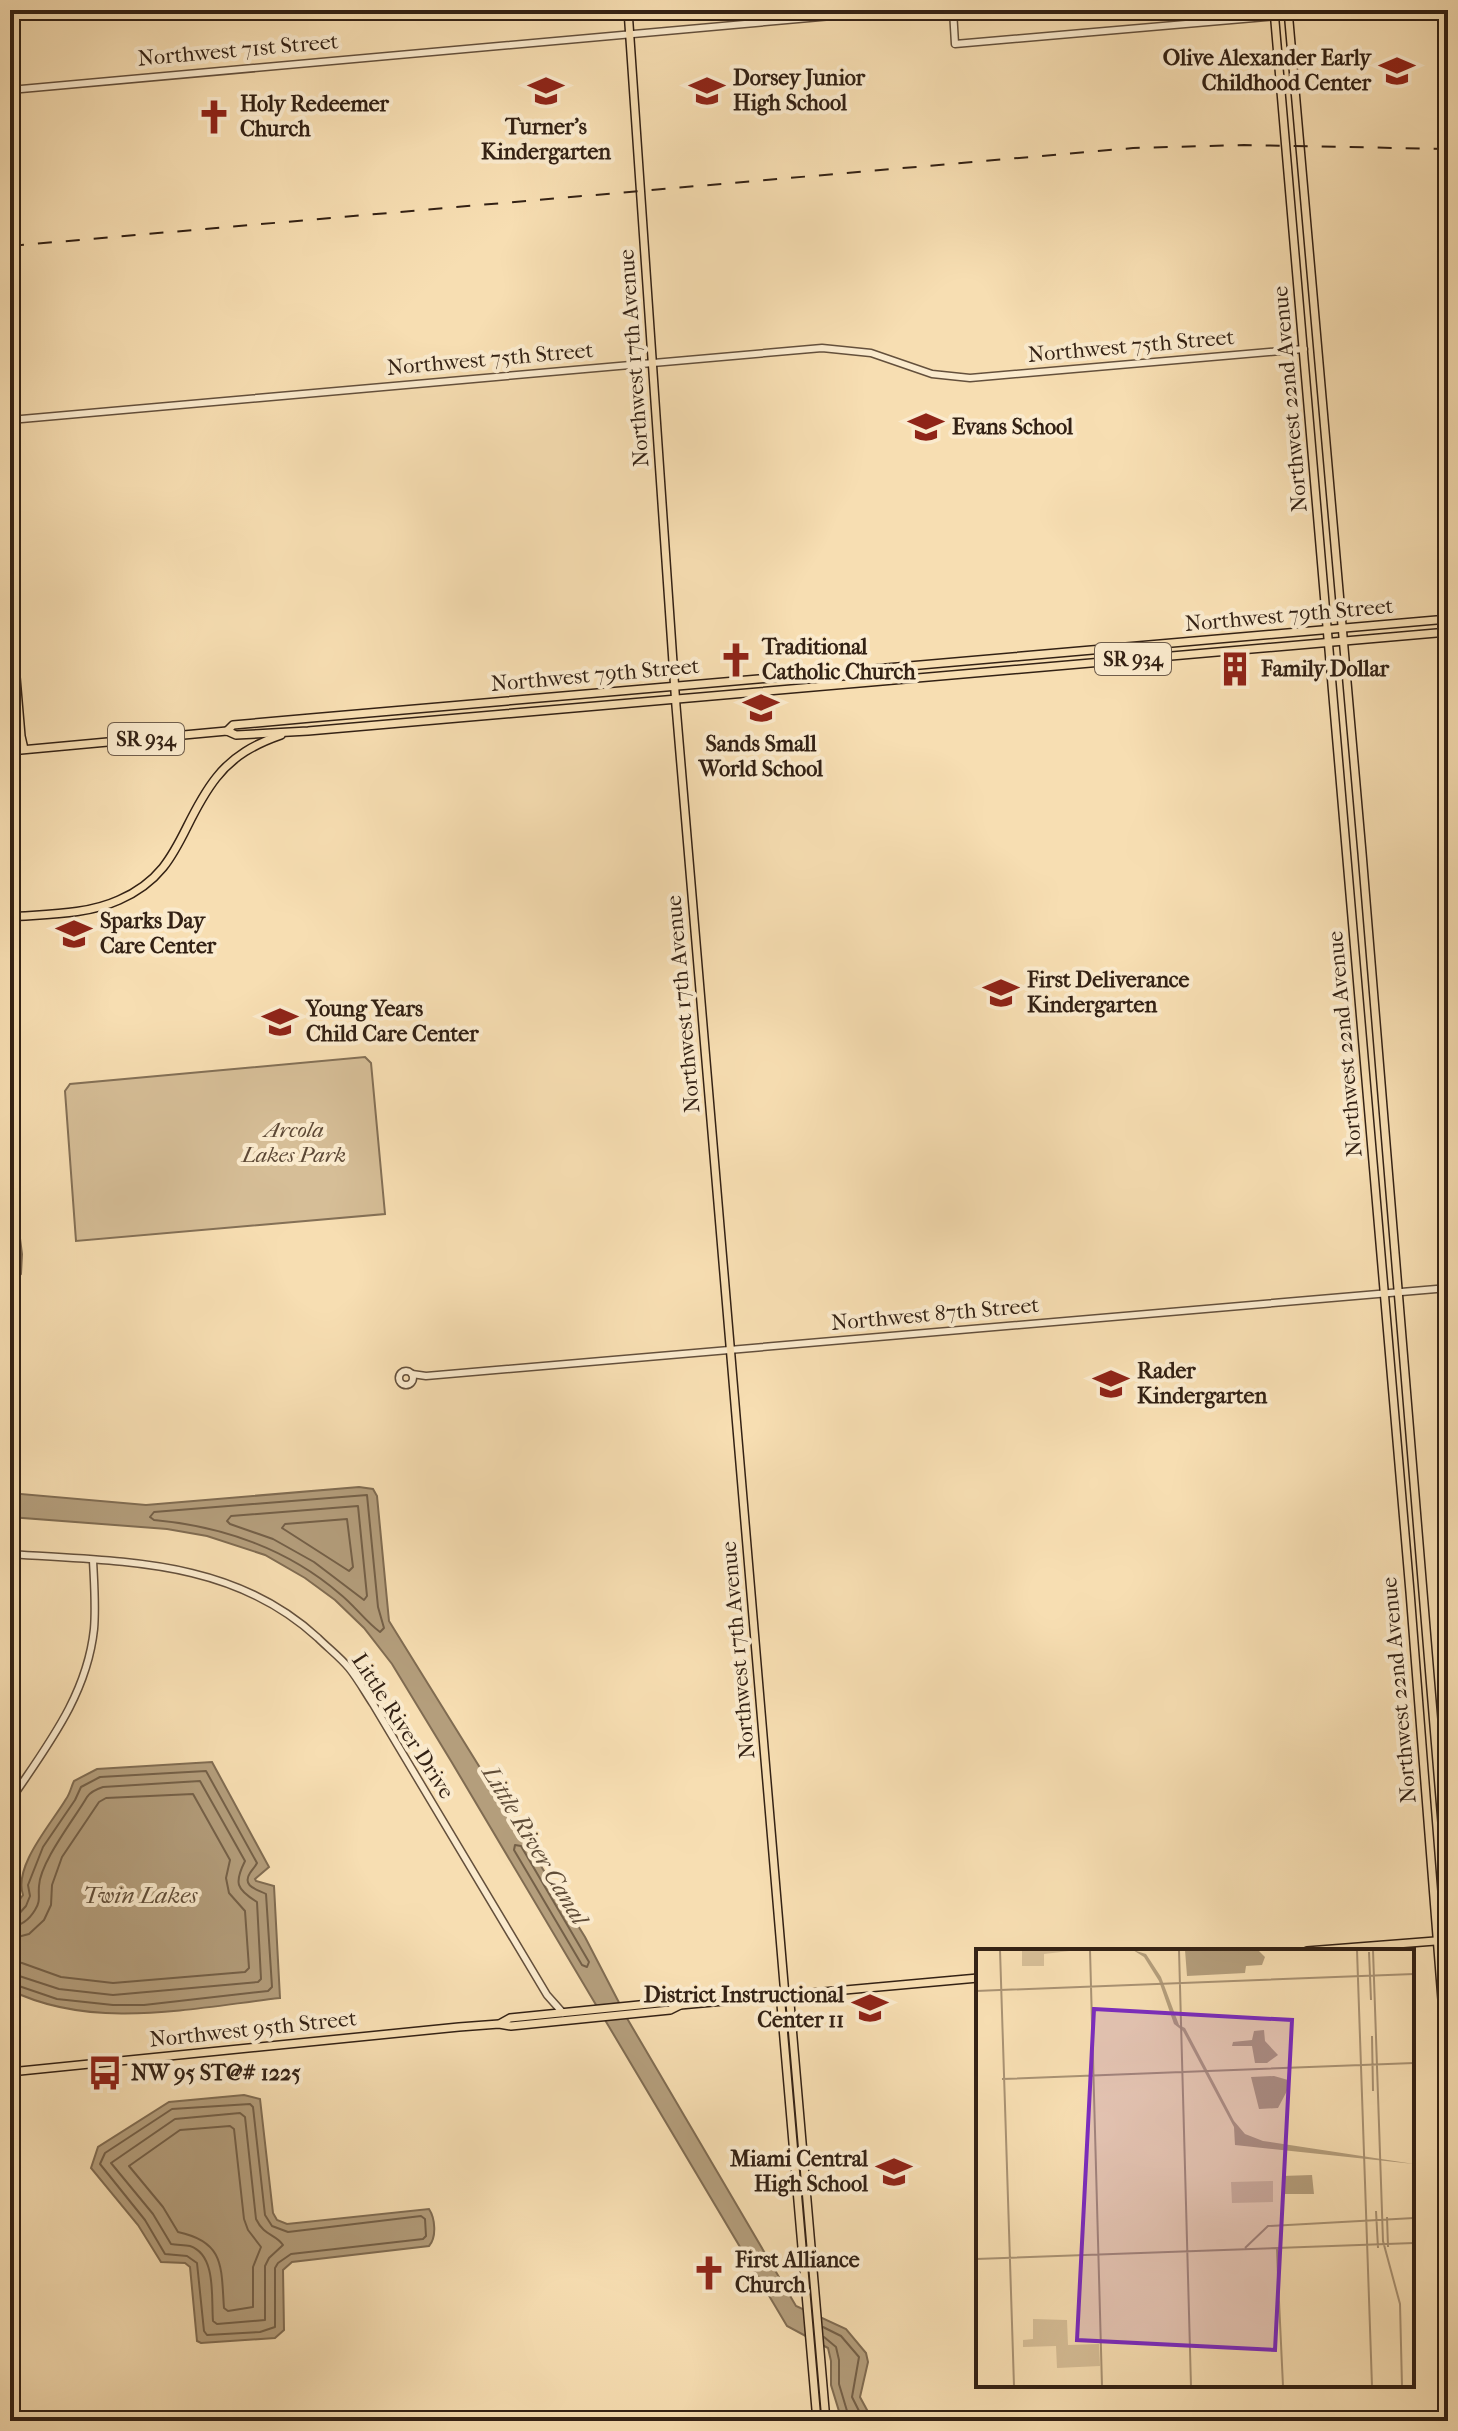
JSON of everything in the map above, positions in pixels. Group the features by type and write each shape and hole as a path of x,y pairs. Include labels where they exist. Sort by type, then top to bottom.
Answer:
{"main road":[{"name":"Northwest 17th Avenue","path":"628,10 676,699 785,1995 790,2003 826,2421"},
{"name":"Northwest 22nd Avenue","path":"1275,13 1448,2076"},
{"name":"Northwest 22nd Avenue","path":"1288,13 1448,1895"},
{"path":"10,607 24,749"},
{"name":"Northwest 79th Street","path":"227,731 233,725 1448,620"},
{"path":"1414,635 1423,626 1448,620"},
{"name":"Northwest 79th Street","path":"10,751 227,731 236,735 287,733 1448,632"},
{"path":"1257,636 1258,648"},
{"path":"1078,651 1079,665"},
{"name":"SR 934","path":"10,917 87,910 108,905 134,892 155,877 168,862 221,771 256,744 287,733"},
{"path":"1333,1949 1448,1940"},
{"name":"Northwest 95th Street","path":"10,2072 499,2024 511,2026 669,2002 680,2005 976,1978"},
{"name":"Northwest 17th Avenue","path":"785,1995 781,2004 817,2421"},
{"name":"Northwest 95th Street","path":"499,2024 510,2018 598,2013"},
{"path":"790,2109 799,2103"},
{"path":"792,2123 797,2142 802,2145"},
{"path":"796,2186 806,2185"}],"street":[{"name":"Northwest 71st Street","path":"10,90 899,10"},
{"path":"953,10 955,44 1288,13"},
{"name":"Northwest 75th Street","path":"10,420 796,350 845,349 871,353 932,374 983,378 1304,349"},
{"name":"Northwest 87th Street","path":"412,1378 1448,1288"},
{"name":"Little River Drive","path":"10,1554 171,1568 218,1579 260,1596 299,1621 347,1666 373,1704 547,1995 563,2013"},
{"path":"10,1801 55,1735 79,1691 89,1660 94,1628 93,1560"},
{"path":"545,2015 547,1995"}],"green space":[{"name":"Arcola Lakes Park","path":"365,1057 371,1063 385,1214 76,1241 65,1091 70,1084"}],"water":[{"path":"10,1160 22,1254 21,1274 10,1284"},
{"path":"359,1487 373,1489 377,1496 389,1621 585,1937 628,2020 796,2306 846,2329 866,2353 868,2362 860,2397 873,2421 842,2421 831,2385 828,2348 787,2326 451,1761 392,1664 364,1628 335,1600 305,1578 265,1555 207,1536 167,1529 10,1517 10,1493 146,1505"},
{"name":"Twin Lakes","path":"212,1762 269,1867 255,1879 274,1886 280,1998 178,2011 109,2013 42,2003 10,1990 10,1912 23,1895 21,1884 29,1858 74,1781 97,1769"},
{"path":"244,2095 260,2099 273,2213 277,2220 287,2224 429,2209 434,2233 429,2246 292,2262 283,2270 284,2330 275,2338 201,2343 197,2341 190,2267 185,2263 161,2262 138,2225 91,2168 98,2147 169,2102"}],"railway":[{"path":"10,246 1133,148 1244,145 1448,149"}],"place":[{"name":"Olive Alexander Early Childhood Center","path":"1397,71"},
{"name":"Turner's Kindergarten","path":"546,91"},
{"name":"Dorsey Junior High School","path":"707,91"},
{"name":"Holy Redeemer Church","path":"214,117"},
{"name":"Evans School","path":"926,427"},
{"name":"Traditional Catholic Church","path":"736,660"},
{"name":"Family Dollar","path":"1235,669"},
{"name":"Sands Small World School","path":"761,708"},
{"name":"Sparks Day Care Center","path":"74,934"},
{"name":"First Deliverance Kindergarten","path":"1001,993"},
{"name":"Young Years Child Care Center","path":"280,1022"},
{"name":"Rader Kindergarten","path":"1111,1384"},
{"name":"District Instructional Center 11","path":"870,2008"},
{"name":"NW 95 ST@# 1225","path":"105,2073"},
{"name":"Miami Central High School","path":"894,2172"},
{"name":"First Alliance Church","path":"709,2273"}],"water label":[{"name":"Little River Canal","path":"535,1845"}]}
